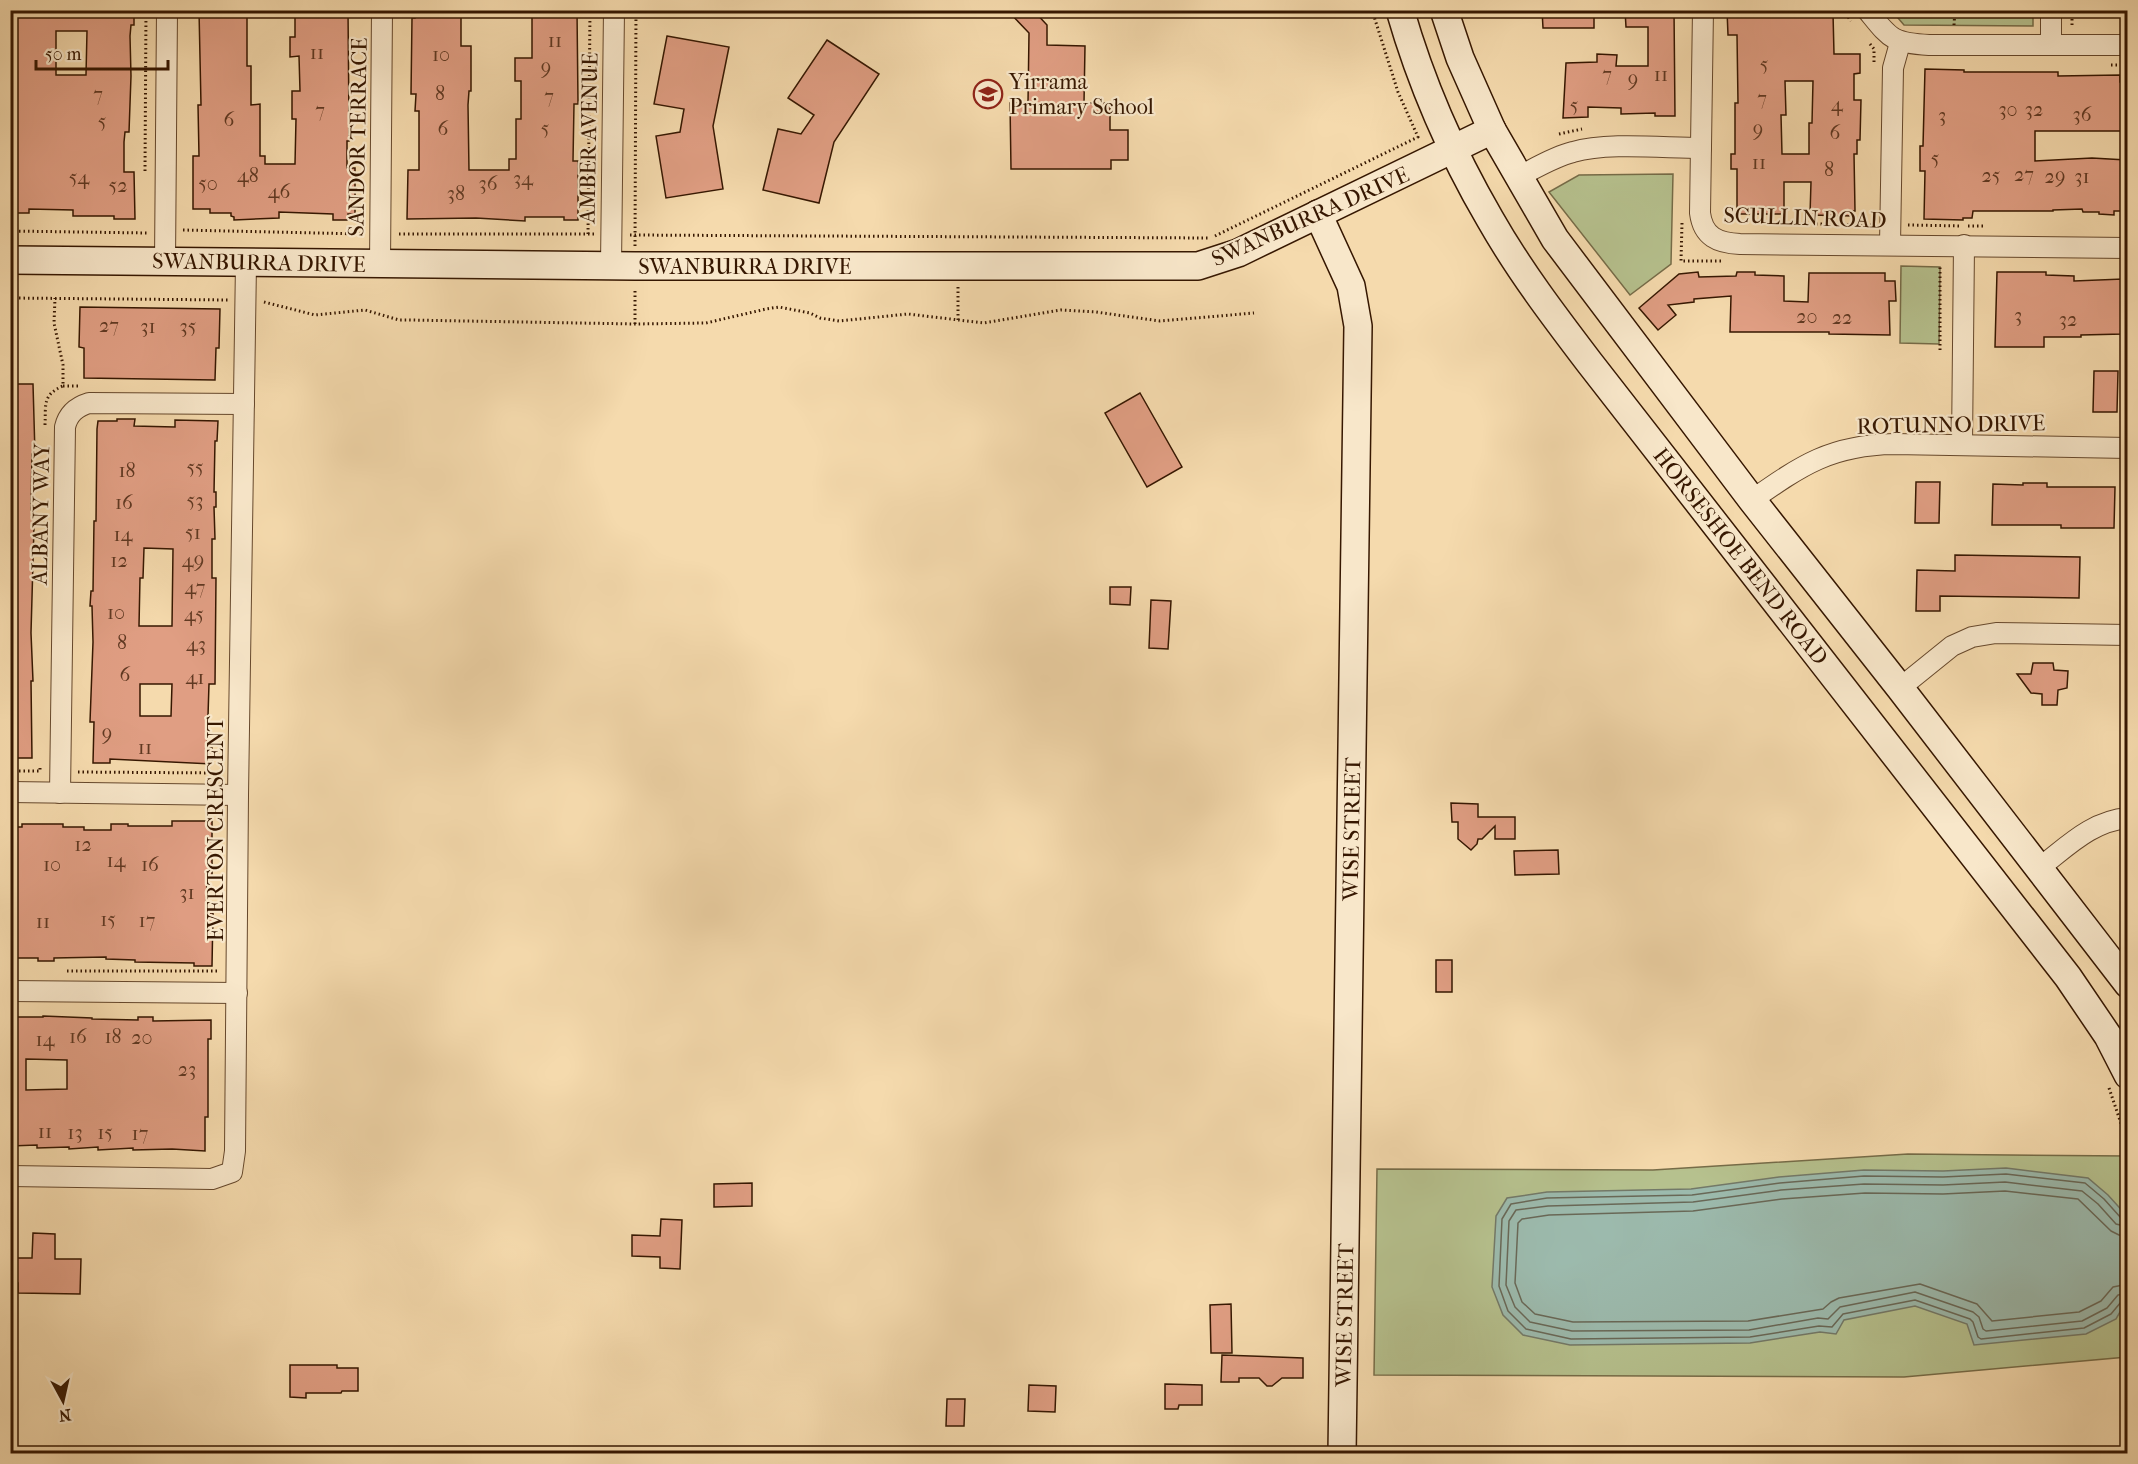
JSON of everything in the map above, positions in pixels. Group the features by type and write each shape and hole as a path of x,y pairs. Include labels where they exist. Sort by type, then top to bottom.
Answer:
{"street":[{"path":"165,262 167,10"},
{"name":"SANDOR TERRACE","path":"380,264 382,10"},
{"name":"AMBER AVENUE","path":"611,266 614,10"},
{"name":"HORSESHOE BEND ROAD","path":"1400,10 1430,98 1453,149 1490,220 1537,292 2068,977 2118,1031 2127,1074"},
{"name":"HORSESHOE BEND ROAD","path":"1444,10 1467,76 1492,130 1555,239 1752,500 1900,688 2127,984"},
{"name":"SCULLIN ROAD","path":"1703,10 1701,216 1704,228 1712,238 1731,243 1890,235 1964,245 2127,248"},
{"path":"2051,10 2051,45"},
{"path":"1861,18 1900,43 2127,45"},
{"path":"1890,235 1893,73 1895,56 1900,43"},
{"name":"SWANBURRA DRIVE","path":"10,260 611,266 1198,266 1224,258 1492,130"},
{"path":"1518,177 1554,158 1584,149 1604,147 1701,148"},
{"name":"WISE STREET","path":"1318,214 1351,286 1358,326 1342,1454"},
{"path":"1962,445 1964,245"},
{"name":"EVERTON CRESCENT","path":"10,1176 212,1179 232,1172 236,1151 238,795 246,262"},
{"name":"ALBANY WAY","path":"60,793 66,421 78,406 89,403 244,404"},
{"name":"ROTUNNO DRIVE","path":"1752,500 1803,465 1837,451 1881,444 2127,448"},
{"path":"1718,526 1752,500"},
{"path":"1900,688 1952,646 1972,636 2005,633 2127,635"},
{"path":"10,792 238,795"},
{"path":"2005,894 2096,825 2109,820 2127,818"},
{"path":"10,991 237,993"}],"path":[{"path":"146,10 146,173"},
{"path":"588,234 590,10"},
{"path":"635,235 636,10"},
{"path":"10,231 165,232 184,230 380,234 1209,238 1418,137 1398,92 1372,10"},
{"path":"1843,10 1861,18"},
{"path":"1944,25 1954,25 1955,10"},
{"path":"2072,10 2072,26"},
{"path":"1867,41 1874,49 1874,74"},
{"path":"1682,213 1681,261 1728,262"},
{"path":"1812,224 1890,235 1994,226"},
{"path":"1940,350 1940,265 1963,265"},
{"path":"10,298 246,301 271,303 322,316 365,310 399,320 635,324 706,323 779,308 839,321 908,314 984,323 1061,310 1096,312 1160,321 1254,313"},
{"path":"63,386 90,386"},
{"path":"40,771 223,773"},
{"path":"57,971 218,971"}],"green space":[{"path":"1892,11 2033,11 2033,26 1904,25"},
{"path":"1673,174 1671,264 1630,295 1549,192 1579,175"},
{"path":"1901,266 1940,267 1939,344 1900,343"},
{"path":"1908,1154 2127,1156 2127,1357 1904,1377 1374,1375 1377,1169 1653,1170"}],"water":[{"path":"2006,1168 2088,1178 2127,1216 2127,1300 2116,1319 2086,1334 1974,1345 1967,1324 1915,1306 1844,1320 1836,1334 1820,1332 1750,1343 1570,1345 1523,1335 1503,1315 1492,1287 1496,1216 1507,1198 1547,1192 1691,1189 1779,1177 1864,1170 1943,1171"}],"building":[{"path":"74,10 134,10 134,25 131,25 130,36 129,132 125,132 124,172 134,172 135,219 114,219 114,216 73,216 73,210 29,209 29,213 11,213 12,74 10,74 10,59 15,59 16,14 74,15","holes":["56,31 87,31 86,75 56,75"]},
{"path":"199,10 247,10 247,66 251,66 251,105 260,104 260,156 265,156 265,164 295,164 296,119 292,119 292,91 300,91 299,56 290,57 290,37 295,37 295,10 348,10 349,141 347,141 347,168 355,168 355,214 348,214 348,220 333,220 333,214 279,212 279,218 234,220 231,213 210,213 210,209 193,209 193,156 199,156 198,105 201,105"},
{"path":"532,10 577,10 578,104 574,104 573,161 578,161 578,220 564,220 564,217 525,217 525,221 476,218 407,219 408,170 419,170 419,111 415,111 416,94 411,94 412,18 415,18 415,12 461,12 461,46 471,46 471,91 469,91 468,105 469,170 509,170 509,159 516,159 516,119 521,119 521,81 515,81 515,58 532,58"},
{"path":"1007,10 1033,10 1047,25 1047,45 1085,46 1084,103 1110,103 1110,130 1128,130 1128,160 1111,160 1111,169 1011,169 1010,103 1028,103 1029,33"},
{"path":"1542,10 1594,10 1594,28 1543,28"},
{"path":"1625,10 1674,10 1675,116 1655,116 1655,113 1621,114 1621,108 1588,107 1588,117 1563,118 1566,63 1597,62 1597,54 1617,55 1616,66 1648,66 1648,27 1626,27"},
{"path":"1727,10 1756,10 1756,15 1833,13 1834,54 1860,54 1860,73 1854,74 1854,100 1861,100 1860,140 1857,140 1857,154 1854,154 1855,211 1853,211 1853,216 1810,215 1811,182 1784,182 1784,214 1737,214 1737,169 1731,169 1731,154 1735,154 1735,103 1738,103 1737,35 1728,35","holes":["1785,81 1813,81 1809,154 1782,154 1781,115 1786,115"]},
{"path":"667,36 729,47 713,126 723,189 666,198 656,136 680,132 684,109 654,104"},
{"path":"827,40 879,74 834,142 819,203 763,190 778,129 801,134 814,115 788,98"},
{"path":"1925,69 1964,70 1964,72 2058,72 2058,76 2120,75 2120,82 2127,81 2127,131 2035,131 2035,161 2092,158 2126,160 2127,211 2114,211 2114,215 2083,212 2082,209 1973,211 1972,218 1963,218 1963,220 1924,219 1925,171 1920,171 1920,146 1923,146"},
{"path":"1698,272 1699,277 1736,276 1737,272 1784,276 1784,301 1808,302 1809,273 1885,273 1885,281 1895,281 1896,301 1889,301 1890,335 1829,334 1829,332 1730,332 1731,296 1694,299 1694,302 1668,305 1676,315 1658,330 1639,308 1679,274"},
{"path":"1997,272 2046,272 2046,275 2074,276 2074,281 2123,279 2123,334 2044,337 2044,347 1995,347"},
{"path":"80,307 220,309 215,380 84,378 84,348 79,347"},
{"path":"2094,371 2118,371 2117,412 2093,412"},
{"path":"10,384 33,384 35,454 32,454 31,510 34,510 31,633 32,758 13,758 13,749 10,748"},
{"path":"1140,393 1182,467 1147,487 1105,413"},
{"path":"117,419 135,419 134,426 175,427 175,420 218,421 217,441 215,441 215,539 212,539 212,578 216,578 215,684 209,684 207,748 212,748 212,764 110,759 110,763 93,763 94,722 90,722 93,642 92,606 90,606 91,591 93,591 94,521 96,521 97,429 98,421 117,421","holes":["144,548 173,549 172,626 139,626 140,578 143,578","140,684 172,684 171,716 140,716"]},
{"path":"1916,482 1940,482 1939,523 1915,523"},
{"path":"2023,483 2047,483 2047,487 2115,487 2114,528 1992,525 1993,484 2023,485"},
{"path":"1955,555 2080,557 2079,598 1940,596 1940,611 1916,611 1917,570 1955,571"},
{"path":"1110,587 1131,587 1130,605 1110,604"},
{"path":"1151,600 1171,601 1168,649 1149,648"},
{"path":"2033,663 2053,663 2054,670 2068,671 2067,688 2058,690 2057,705 2042,705 2042,694 2031,693 2017,674 2031,674"},
{"path":"1451,803 1478,804 1478,817 1515,817 1515,839 1495,839 1495,826 1482,839 1478,839 1477,844 1471,850 1458,839 1458,822 1452,822"},
{"path":"172,821 212,821 212,878 207,878 206,913 213,913 212,966 194,966 194,963 135,962 135,960 106,959 106,957 54,958 54,961 38,961 38,958 10,958 10,898 14,898 15,848 10,848 10,827 22,827 22,824 63,824 63,827 84,827 84,830 111,830 111,824 172,826"},
{"path":"1558,850 1559,874 1515,875 1514,851"},
{"path":"1436,960 1452,960 1452,992 1436,992"},
{"path":"12,1017 138,1020 138,1017 153,1017 153,1021 211,1020 211,1039 208,1039 208,1117 205,1117 205,1151 10,1146","holes":["26,1059 67,1060 67,1089 26,1090"]},
{"path":"752,1183 752,1206 714,1207 714,1184"},
{"path":"661,1219 682,1220 680,1269 660,1268 660,1257 632,1256 632,1235 660,1236"},
{"path":"33,1233 55,1234 55,1259 81,1259 80,1294 18,1293 18,1283 10,1283 10,1258 32,1258"},
{"path":"1231,1304 1232,1353 1211,1353 1210,1305"},
{"path":"1222,1355 1303,1358 1303,1378 1282,1378 1272,1386 1267,1386 1259,1378 1239,1378 1239,1382 1221,1382"},
{"path":"290,1365 337,1365 337,1368 358,1368 358,1391 306,1393 306,1398 290,1397"},
{"path":"1165,1384 1202,1385 1202,1405 1179,1405 1178,1409 1165,1409"},
{"path":"1029,1385 1056,1386 1055,1412 1028,1411"},
{"path":"947,1399 965,1399 964,1426 946,1426"}],"place":[{"name":"Yirrama Primary School","path":"988,94"}]}
